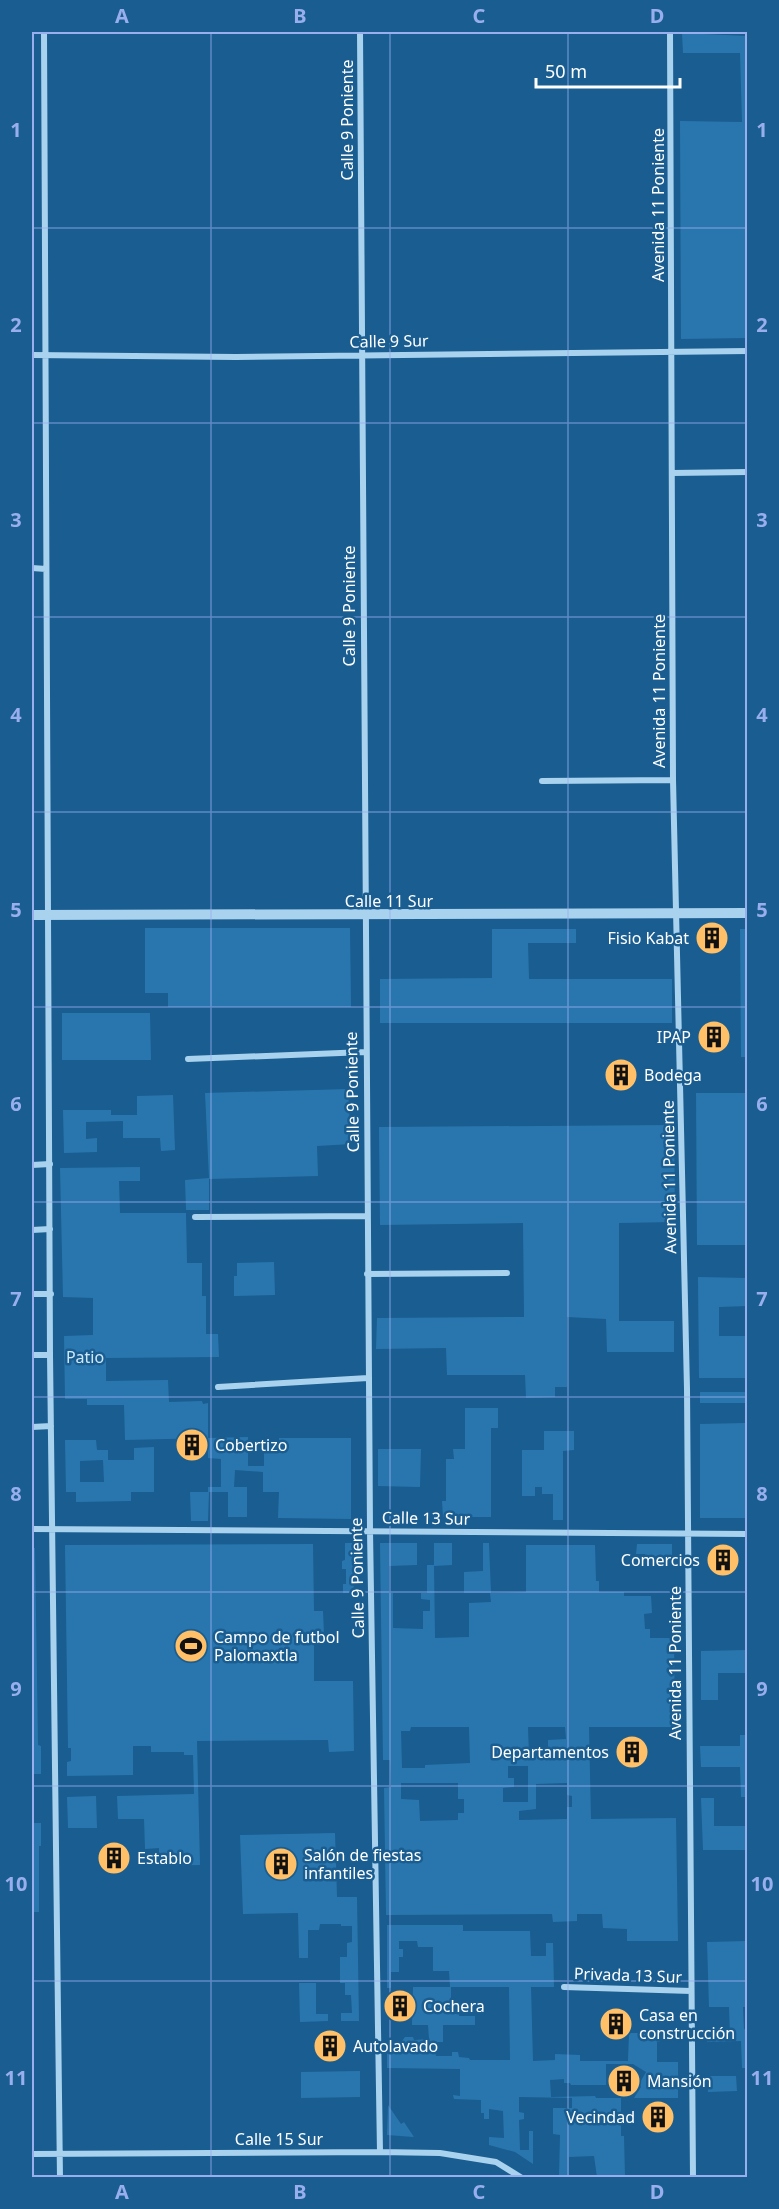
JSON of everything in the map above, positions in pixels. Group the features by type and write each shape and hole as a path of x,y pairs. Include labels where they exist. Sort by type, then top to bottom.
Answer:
{"street":[{"path":"44,32 50,1355 60,2178"},
{"name":"Calle 9 Poniente","path":"360,32 367,1274 380,2152"},
{"name":"Avenida 11 Poniente","path":"670,32 673,780 688,1534 693,2178"},
{"name":"Calle 9 Sur","path":"32,355 236,357 747,351"},
{"path":"672,473 747,472"},
{"path":"32,568 46,569"},
{"path":"542,781 673,780"},
{"name":"Calle 11 Sur","path":"32,915 364,916 747,913"},
{"path":"188,1059 365,1052"},
{"path":"32,1164 50,1164"},
{"path":"195,1218 367,1216"},
{"path":"32,1230 50,1229"},
{"path":"367,1274 507,1273"},
{"path":"32,1294 51,1294"},
{"path":"32,1355 50,1355"},
{"path":"218,1387 368,1378"},
{"path":"32,1426 51,1426"},
{"name":"Calle 13 Sur","path":"32,1529 747,1534"},
{"name":"Privada 13 Sur","path":"564,1987 691,1991"},
{"name":"Calle 15 Sur","path":"32,2154 380,2152 440,2154 496,2162 522,2178"}],"green space":[{"path":"682,33 747,36 747,338 681,339 680,121 742,122 740,53 683,53"},
{"path":"145,928 350,928 351,1007 168,1007 168,993 145,993"},
{"path":"492,929 576,929 576,943 528,943 529,979 672,979 672,1023 380,1023 380,979 492,978"},
{"path":"740,929 747,929 747,1057 741,1057"},
{"path":"62,1013 150,1013 151,1060 62,1060"},
{"path":"348,1089 351,1144 317,1146 318,1176 209,1179 209,1210 186,1210 185,1180 209,1178 205,1093"},
{"path":"696,1093 747,1093 747,1245 697,1245"},
{"path":"173,1095 175,1150 161,1151 160,1138 123,1138 123,1121 86,1122 86,1139 97,1138 97,1152 64,1153 63,1110 111,1110 111,1115 137,1115 137,1096"},
{"path":"674,1125 675,1222 619,1223 619,1321 674,1321 674,1352 607,1352 606,1319 567,1317 567,1387 555,1387 555,1397 526,1398 525,1375 447,1375 446,1348 376,1349 377,1318 524,1317 523,1223 380,1225 379,1127"},
{"name":"Patio","path":"140,1167 140,1181 119,1181 120,1213 186,1213 187,1263 202,1263 202,1296 206,1296 206,1334 218,1334 219,1357 106,1358 106,1381 168,1380 169,1402 202,1401 203,1404 208,1403 208,1438 125,1440 124,1405 87,1405 87,1399 65,1399 64,1336 93,1335 93,1298 63,1297 60,1168"},
{"path":"274,1262 275,1295 234,1296 234,1276 237,1276 237,1263"},
{"path":"698,1277 747,1278 747,1306 719,1307 719,1336 747,1336 747,1378 699,1378"},
{"path":"700,1392 747,1392 747,1518 700,1518 700,1424 745,1423 745,1403 700,1403"},
{"path":"465,1408 498,1408 498,1428 491,1428 491,1517 443,1517 442,1501 446,1501 446,1459 454,1459 453,1449 465,1449"},
{"path":"544,1431 574,1431 574,1450 563,1451 563,1520 553,1520 553,1494 542,1494 542,1487 535,1487 535,1496 522,1496 522,1450 544,1450"},
{"path":"248,1437 248,1466 264,1466 264,1453 279,1453 279,1438 351,1438 351,1519 278,1518 279,1492 263,1492 263,1472 235,1470 234,1487 247,1487 247,1517 228,1517 228,1492 209,1492 208,1521 191,1521 190,1492 208,1492 208,1487 221,1487 221,1459 208,1458 208,1438"},
{"path":"65,1440 96,1440 97,1450 108,1450 108,1460 134,1460 134,1448 154,1447 154,1492 131,1492 131,1501 76,1502 76,1492 66,1492","holes":["103,1460 104,1482 80,1482 80,1461"]},
{"path":"378,1449 421,1449 420,1487 378,1486"},
{"path":"345,1543 352,1543 354,1593 343,1593 343,1584 346,1584 346,1569 342,1569 342,1561 345,1560"},
{"path":"380,1543 417,1543 417,1565 389,1566 389,1593 393,1593 393,1628 423,1629 423,1611 430,1611 430,1600 421,1599 421,1593 427,1593 427,1565 434,1565 434,1543 452,1543 452,1565 434,1566 435,1638 469,1637 469,1603 491,1602 490,1593 464,1593 464,1572 483,1571 483,1543 489,1543 491,1593 526,1592 526,1545 595,1545 596,1581 599,1581 599,1592 624,1592 624,1596 651,1596 652,1613 644,1614 645,1629 650,1629 650,1638 674,1638 675,1727 589,1727 591,1819 676,1818 678,1941 627,1941 627,1929 603,1928 602,1914 577,1914 577,1921 553,1922 552,1914 386,1915 384,1788 391,1787 390,1760 383,1760","holes":["411,1727 469,1727 470,1763 402,1768 401,1731 410,1731","528,1727 565,1727 566,1739 548,1740 548,1756 529,1756","508,1766 528,1766 528,1802 503,1802 503,1788 514,1787 514,1778 508,1778","401,1783 458,1783 458,1799 464,1799 464,1813 458,1813 458,1820 420,1821 419,1800 401,1799","567,1783 567,1795 572,1796 572,1807 567,1807 567,1819 519,1820 519,1811 536,1809 536,1784"]},
{"name":"Campo de futbol Palomaxtla","path":"313,1544 314,1611 323,1611 324,1634 314,1635 314,1681 353,1681 354,1751 329,1752 328,1740 197,1741 200,1865 159,1866 159,1848 145,1849 144,1819 118,1819 117,1796 194,1794 193,1755 184,1755 184,1752 151,1752 151,1746 133,1746 133,1775 67,1776 67,1762 71,1761 71,1748 68,1748 65,1545"},
{"path":"637,1544 672,1544 672,1558 652,1558 645,1561 645,1554 636,1554"},
{"path":"32,1548 35,1548 38,1745 41,1746 41,1774 32,1774"},
{"path":"747,1650 747,1673 718,1673 718,1700 701,1700 701,1651"},
{"path":"740,1735 747,1735 747,1797 741,1797 740,1767 701,1767 700,1746 740,1746"},
{"path":"96,1796 97,1828 68,1828 67,1797"},
{"path":"701,1798 714,1798 714,1826 747,1826 747,1850 703,1850"},
{"path":"32,1823 41,1823 39,1912 32,1912"},
{"path":"335,1833 337,1897 357,1897 359,2021 341,2021 341,2013 352,2013 351,1995 345,1995 345,1983 340,1983 340,1957 347,1957 347,1943 352,1942 352,1926 320,1924 319,1930 308,1930 308,1958 299,1958 298,1913 243,1914 240,1835"},
{"path":"387,1925 463,1925 463,1931 530,1931 531,1956 546,1956 546,1943 553,1943 554,1987 531,1987 533,2061 555,2060 555,2054 580,2055 580,2061 628,2061 629,2033 661,2033 661,2041 657,2042 657,2062 678,2062 678,2098 634,2098 646,2072 633,2064 606,2064 606,2085 571,2085 564,2083 564,2079 550,2080 551,2097 621,2098 621,2136 624,2136 625,2177 597,2177 594,2156 569,2157 569,2177 559,2177 560,2135 553,2134 553,2108 572,2108 572,2098 519,2097 519,2112 524,2113 524,2119 519,2120 520,2150 529,2150 529,2131 533,2131 533,2164 515,2152 489,2145 489,2137 504,2138 503,2111 489,2109 489,2119 484,2119 484,2113 481,2113 481,2100 454,2099 453,2095 460,2096 460,2069 387,2068 387,2045 399,2045 405,2037 413,2037 414,2040 429,2039 428,2025 412,2025 413,1987 450,1987 449,1971 433,1971 433,1947 418,1947 417,1941 399,1941 399,1949 403,1949 403,1957 399,1957 399,1972 391,1972 391,1988 387,1988","holes":["451,1987 509,1987 510,2060 470,2060 459,2057 458,2052 452,2052 452,2056 436,2056 434,2047 438,2047 438,2042 443,2042 443,2025 475,2025 475,2016 459,2016 459,2007 451,2007"]},
{"path":"747,1941 747,2007 743,2007 744,2029 747,2030 748,2068 742,2068 741,2041 707,2042 707,2037 730,2036 729,2007 709,2007 707,1942"},
{"path":"299,1983 316,1983 316,2014 328,2014 328,2021 300,2022"},
{"path":"360,2071 360,2097 301,2098 301,2072"},
{"path":"708,2076 736,2076 737,2091 708,2092"},
{"path":"388,2105 401,2124 404,2122 414,2137 387,2135"}],"place":[{"name":"Fisio Kabat","path":"712,938"},
{"name":"IPAP","path":"714,1037"},
{"name":"Bodega","path":"621,1075"},
{"name":"Cobertizo","path":"192,1445"},
{"name":"Comercios","path":"723,1560"},
{"name":"Campo de futbol Palomaxtla","path":"191,1646"},
{"name":"Departamentos","path":"632,1752"},
{"name":"Establo","path":"114,1858"},
{"name":"Salón de fiestas infantiles","path":"281,1864"},
{"name":"Cochera","path":"400,2006"},
{"name":"Casa en construcción","path":"616,2024"},
{"name":"Autolavado","path":"330,2046"},
{"name":"Mansión","path":"624,2081"},
{"name":"Vecindad","path":"658,2117"}]}
